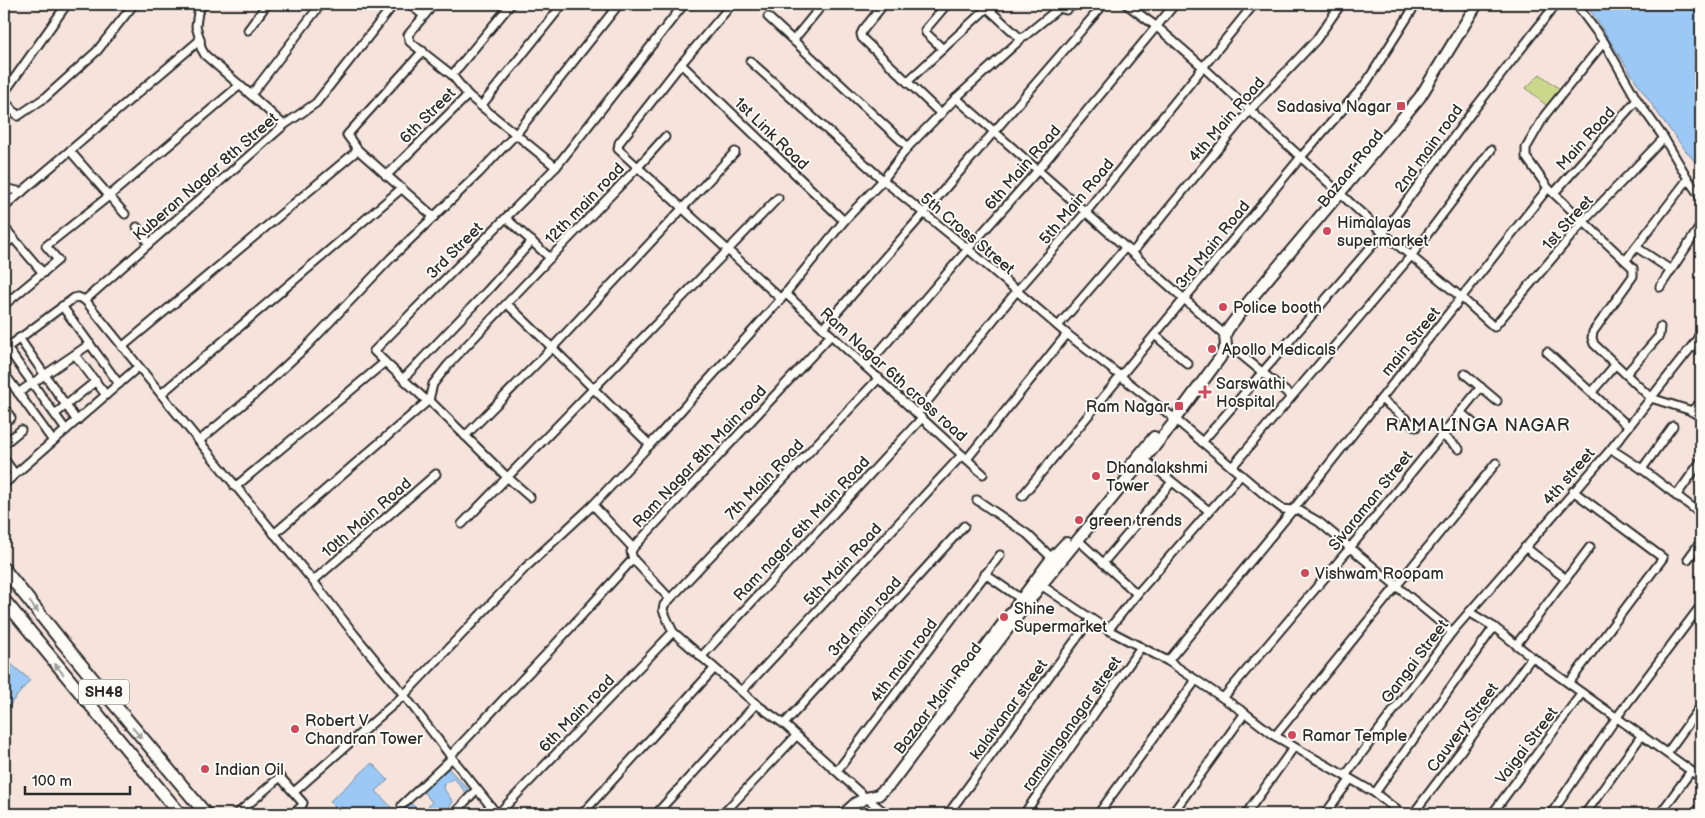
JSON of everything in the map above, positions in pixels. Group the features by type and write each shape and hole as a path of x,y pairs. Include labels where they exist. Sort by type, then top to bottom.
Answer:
{"main road":[{"name":"Bazaar Road","path":"1343,196 1420,97 1477,4"},
{"name":"Bazaar Road","path":"1038,583 1078,540 1145,460 1212,370 1232,330 1433,88 1484,4"},
{"path":"869,797 894,771 1021,599 1038,583 1052,558 1087,519 1159,431 1174,422"},
{"name":"SH48","path":"4,569 206,814"},
{"name":"Bazaar Main Road","path":"844,814 856,803 878,795 899,774 1038,583"},
{"name":"SH48","path":"4,600 180,814"},
{"path":"172,804 187,792"}],"street":[{"path":"4,93 67,4"},
{"path":"4,100 18,116 46,97 97,52 134,4"},
{"path":"203,4 198,12 196,26 204,55 284,125"},
{"path":"248,30 267,4"},
{"path":"251,95 321,4"},
{"name":"Kuberan Nagar 8th Street","path":"85,300 284,125 316,103 394,4"},
{"path":"410,4 424,16"},
{"path":"434,4 408,35 408,39 452,75"},
{"name":"6th Street","path":"386,176 468,95 452,75 511,4"},
{"path":"481,106 563,4"},
{"path":"199,441 255,394 306,347 391,258 516,134 619,4"},
{"name":"3rd Street","path":"385,362 374,351 556,168 684,4"},
{"path":"681,64 732,4"},
{"path":"795,42 794,38 823,4"},
{"path":"884,4 862,30 862,38 940,114"},
{"path":"943,49 925,30 947,4"},
{"path":"294,792 404,695 525,568 593,506 783,296 844,221 883,180 908,147 940,114 1056,6 1066,10 1075,4"},
{"path":"823,328 1104,4"},
{"path":"1126,4 1157,27 1203,67 1383,233 1462,298"},
{"name":"6th Main Road","path":"866,367 1038,170 1175,4"},
{"name":"5th Main Road","path":"919,416 1016,292 1086,212 1254,4"},
{"name":"4th Main Road","path":"1132,253 1250,110 1316,40 1341,4"},
{"name":"3rd Main Road","path":"1022,496 1302,157 1366,83 1416,4"},
{"name":"2nd main road","path":"1202,442 1383,233 1472,112 1556,4"},
{"path":"1576,4 1604,42 1637,100 1664,138 1701,198"},
{"path":"907,82 985,6 1021,39"},
{"path":"768,17 908,147"},
{"path":"4,208 200,40"},
{"path":"1604,42 1545,116 1526,148 1526,157 1551,191 1633,268 1633,276 1593,332 1594,344 1651,398 1701,417"},
{"path":"423,51 348,133 348,139 386,176 434,217"},
{"name":"5th Cross Street","path":"750,61 883,180 1174,422 1202,442 1283,509 1300,511 1312,518 1452,632"},
{"name":"Ram Nagar 6th cross road","path":"681,64 619,143 618,149 728,250 831,335 983,474"},
{"name":"1st Link Road","path":"681,64 844,221"},
{"path":"4,305 58,260 46,246 109,196 240,85"},
{"path":"468,95 556,168"},
{"path":"956,98 1184,299 1226,342 1291,396"},
{"name":"Main Road","path":"1551,191 1637,100"},
{"name":"12th main road","path":"506,218 550,258 665,137"},
{"name":"1st Street","path":"1462,298 1494,327 1583,222 1664,138"},
{"path":"122,347 358,150"},
{"path":"1232,467 1410,256 1491,150"},
{"path":"70,151 125,214"},
{"path":"465,436 553,347 735,152"},
{"path":"1626,260 1688,179"},
{"path":"4,189 22,192"},
{"path":"4,189 11,201"},
{"path":"161,394 401,189"},
{"name":"main Street","path":"1168,661 1551,191"},
{"path":"462,524 778,198"},
{"path":"1660,287 1701,225"},
{"path":"4,228 42,273"},
{"path":"137,228 149,243"},
{"path":"4,246 13,238"},
{"path":"403,379 532,242"},
{"path":"1636,246 1672,270"},
{"path":"1058,326 1126,248"},
{"path":"274,534 428,400 433,384 448,365 550,258"},
{"path":"66,430 33,383 5,349 62,306 78,297 85,300 313,581 477,790 498,814"},
{"path":"507,304 553,347 650,445"},
{"path":"62,306 119,384"},
{"path":"1626,374 1659,336 1660,327"},
{"name":"4th street","path":"1469,612 1611,449 1696,341 1701,332"},
{"name":"5th Main Road","path":"742,691 964,457 1067,334"},
{"name":"Ram Nagar 8th Main road","path":"633,559 632,548 831,335"},
{"path":"1155,335 1188,364"},
{"path":"19,338 77,421"},
{"path":"18,393 90,344"},
{"path":"1547,352 1628,426"},
{"path":"75,354 106,395"},
{"path":"235,487 385,362 530,497"},
{"path":"1592,392 1615,365"},
{"path":"4,484 138,367"},
{"path":"4,373 53,441"},
{"path":"1465,374 1497,401"},
{"name":"7th Main Road","path":"670,599 879,378"},
{"path":"55,414 96,381"},
{"name":"Sivaraman Street","path":"1223,698 1349,549 1481,387"},
{"path":"1381,399 1416,427"},
{"path":"1691,412 1701,402"},
{"path":"4,407 11,418"},
{"path":"1460,412 1474,424"},
{"name":"Ram nagar 6th Main Road","path":"701,657 919,416"},
{"path":"1642,469 1673,426"},
{"path":"4,444 21,430"},
{"path":"1442,434 1460,449"},
{"path":"1611,449 1642,469 1701,514"},
{"path":"4,458 15,474"},
{"path":"1145,460 1209,510"},
{"path":"1676,496 1701,461"},
{"path":"1275,736 1496,463"},
{"name":"10th Main Road","path":"313,581 436,474"},
{"path":"1108,630 1241,475"},
{"path":"1103,563 1172,482"},
{"path":"1569,683 1663,558 1573,491"},
{"path":"977,500 1027,534 1052,558"},
{"path":"593,506 632,548"},
{"name":"3rd main road","path":"784,724 964,526"},
{"path":"1078,540 1137,594"},
{"path":"1688,559 1701,540"},
{"path":"1525,546 1566,579"},
{"path":"1516,645 1590,547"},
{"name":"4th main road","path":"837,771 1000,555"},
{"path":"402,805 451,757 633,559 670,599 663,610 673,632 756,704 784,724 887,814"},
{"path":"985,574 1021,599"},
{"path":"1038,583 1108,630 1168,661 1246,713 1275,736 1375,793 1401,814"},
{"path":"1550,814 1617,717 1699,608"},
{"path":"1469,612 1494,628 1701,778"},
{"name":"Gangai Street","path":"1325,814 1348,778 1452,632 1469,612"},
{"name":"kalaivanar street","path":"948,814 1091,619"},
{"path":"1375,793 1494,628"},
{"name":"6th Main road","path":"498,814 673,632"},
{"name":"ramalinganagar street","path":"1024,814 1141,647"},
{"name":"Cauvery Street","path":"1413,814 1532,657"},
{"path":"582,814 714,668"},
{"path":"1098,814 1196,680"},
{"name":"Vaigai Street","path":"1492,814 1582,693"},
{"path":"656,814 756,704"},
{"path":"1667,753 1701,706"},
{"path":"1172,814 1246,713"},
{"path":"1586,814 1642,735"},
{"path":"723,814 796,736"},
{"path":"1246,814 1294,748"},
{"path":"1660,814 1691,771"},
{"path":"237,814 279,777 294,792 303,805 293,814"},
{"path":"454,814 477,790"}],"green space":[{"path":"1540,74 1561,90 1547,106 1526,88"}],"water":[{"path":"1586,4 1701,4 1701,169 1655,109"},
{"path":"4,658 30,680 4,712"},
{"path":"372,763 388,780 376,791 395,811 408,800 422,814 340,814 330,801"},
{"path":"447,767 468,789 466,793 454,778 443,785 453,802 444,814 422,814 432,802 421,789"}],"place":[{"name":"Sadasiva Nagar","path":"1401,106"},
{"name":"Himalayas supermarket","path":"1327,231"},
{"name":"Police booth","path":"1223,307"},
{"name":"Apollo Medicals","path":"1212,349"},
{"name":"Sarswathi Hospital","path":"1205,392"},
{"name":"Ram Nagar","path":"1179,406"},
{"name":"Dhanalakshmi Tower","path":"1096,476"},
{"name":"green trends","path":"1079,520"},
{"name":"Vishwam Roopam","path":"1305,573"},
{"name":"Shine Supermarket","path":"1004,617"},
{"name":"Robert V Chandran Tower","path":"295,729"},
{"name":"Ramar Temple","path":"1292,735"},
{"name":"Indian Oil","path":"205,769"}],"district":[{"name":"RAMALINGA NAGAR","path":"1478,425"}]}
